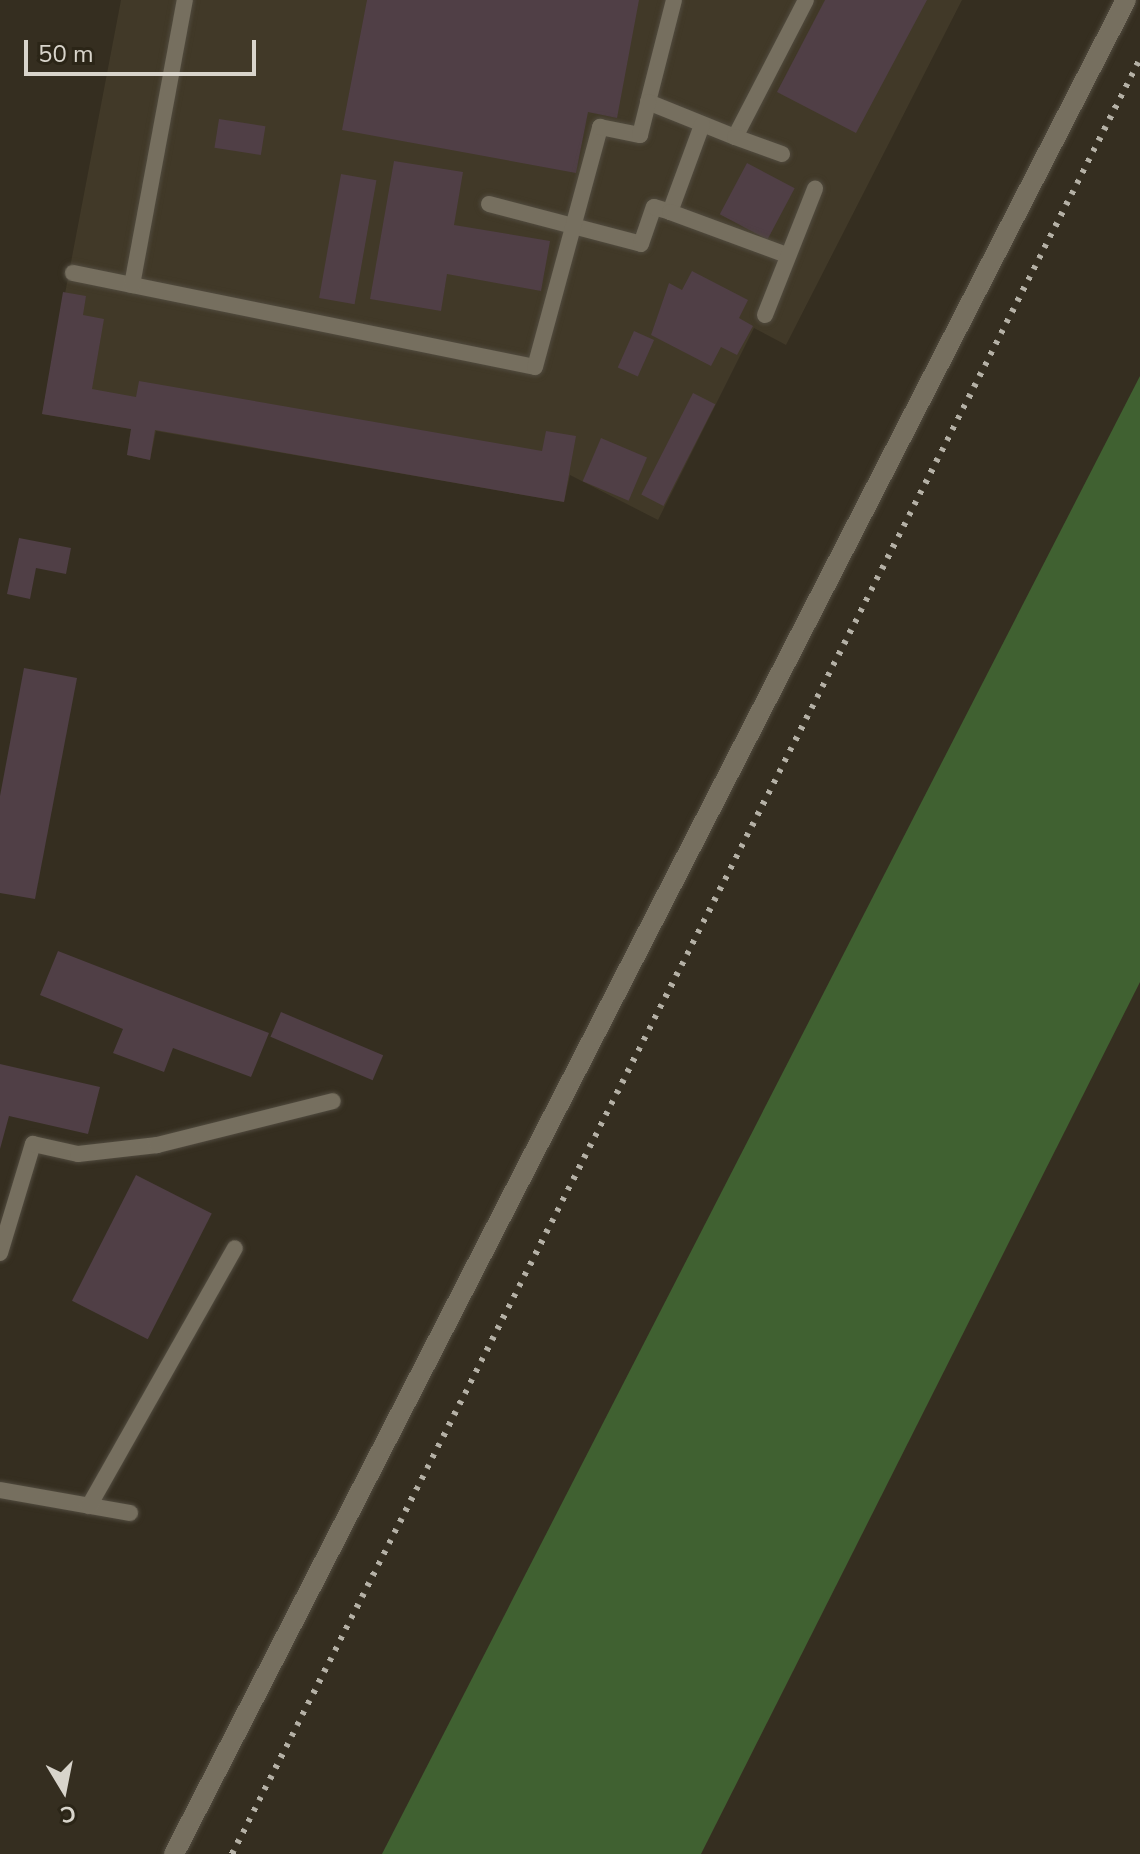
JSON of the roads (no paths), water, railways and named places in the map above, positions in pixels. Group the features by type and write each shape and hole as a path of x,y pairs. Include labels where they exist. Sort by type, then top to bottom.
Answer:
{"street":[{"path":"174,1854 1126,0"}],"lane":[{"path":"132,285 185,0"},
{"path":"73,273 535,367 577,226 600,127 640,135 674,0"},
{"path":"735,137 806,0"},
{"path":"648,102 782,154"},
{"path":"670,212 702,125"},
{"path":"765,315 815,189"},
{"path":"489,204 641,244 654,207 787,255"},
{"path":"0,1253 33,1144 78,1154 157,1145 333,1101"},
{"path":"89,1506 235,1248"},
{"path":"0,1490 130,1513"}],"railway":[{"path":"232,1854 1140,59"}]}
